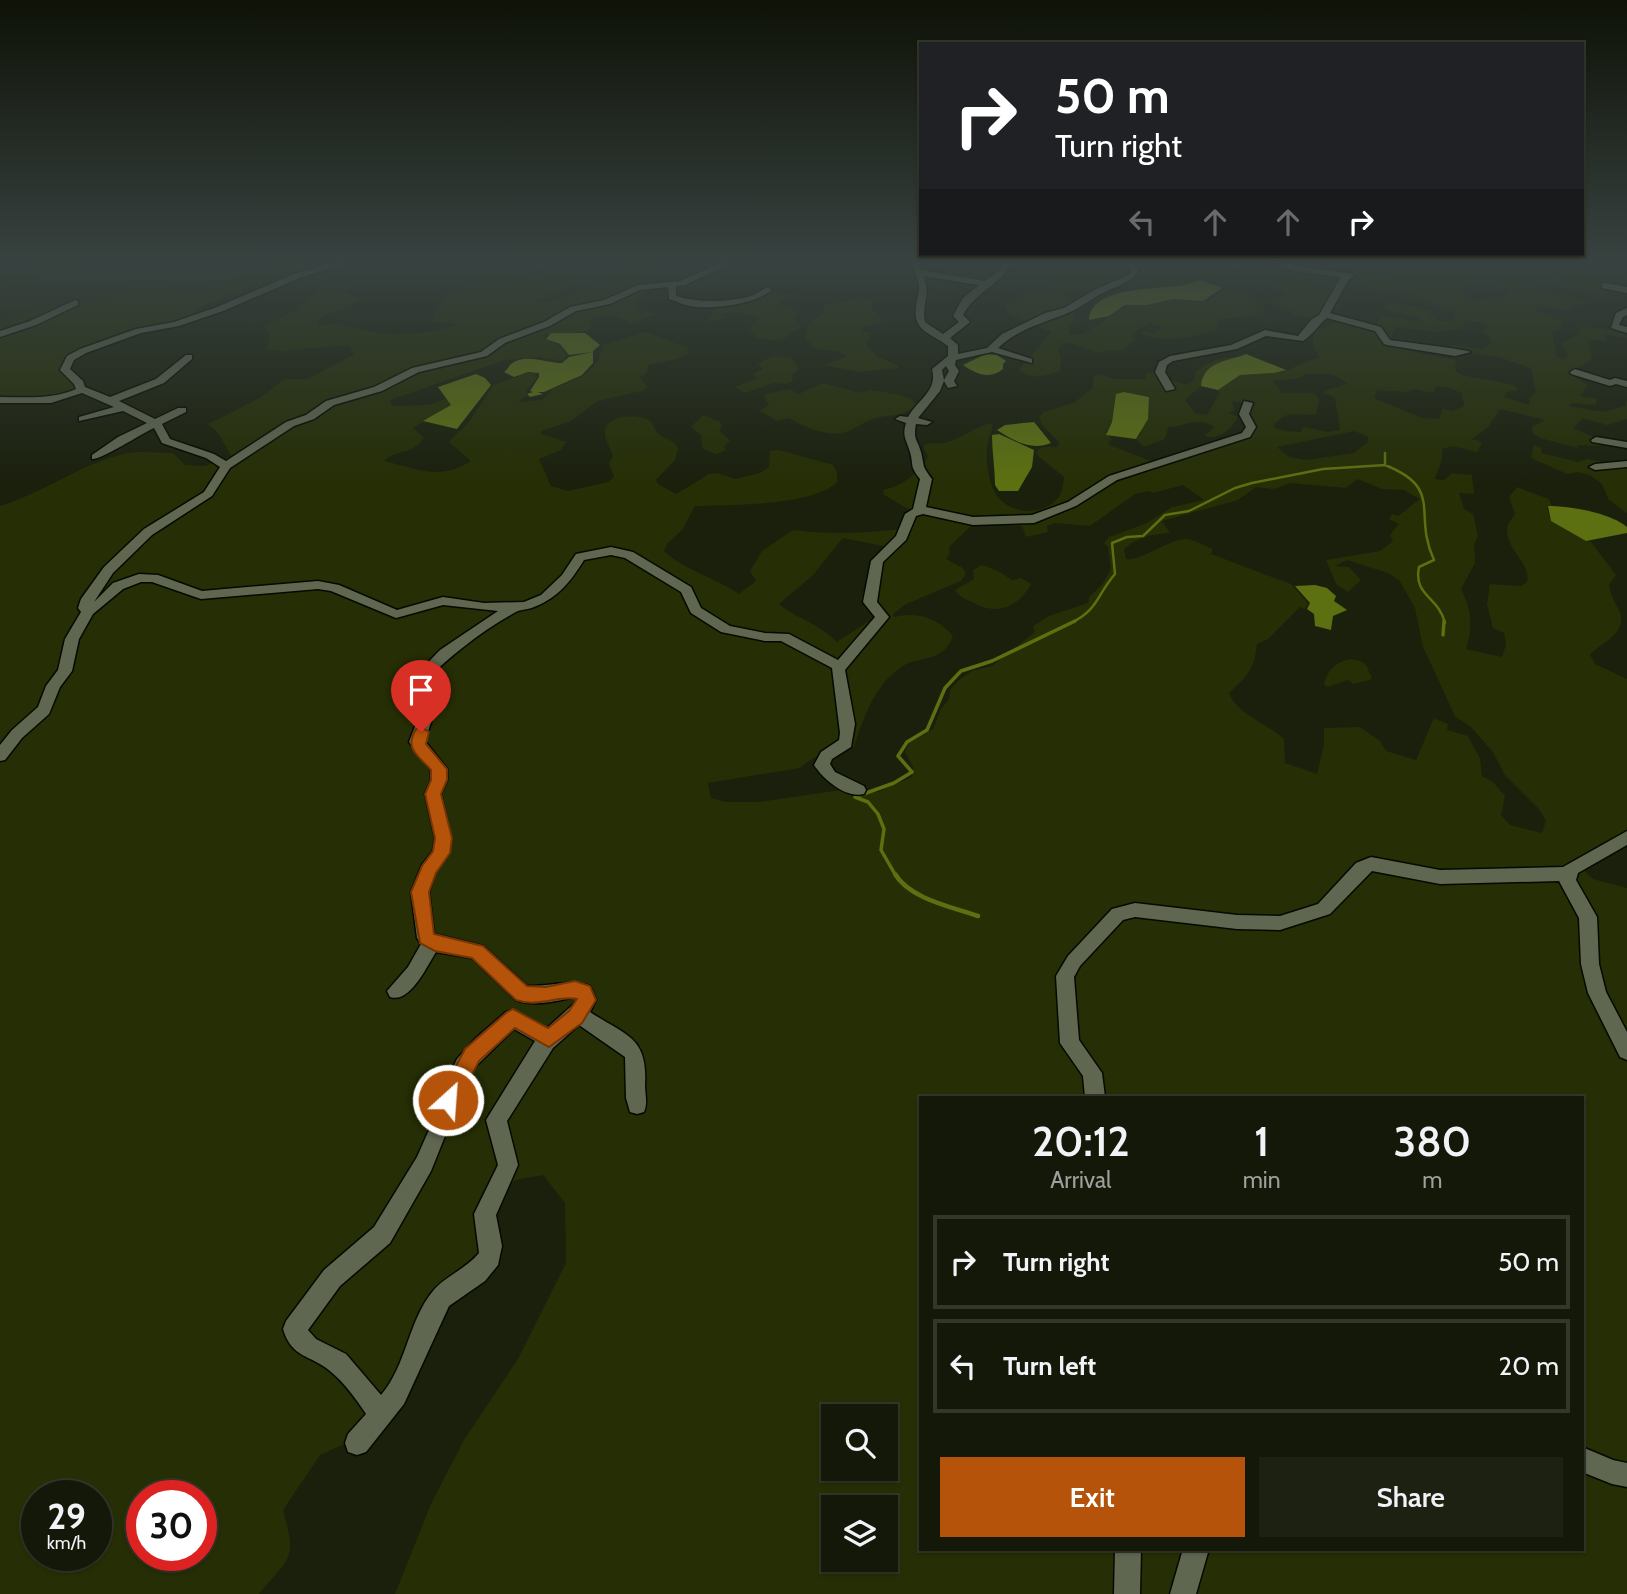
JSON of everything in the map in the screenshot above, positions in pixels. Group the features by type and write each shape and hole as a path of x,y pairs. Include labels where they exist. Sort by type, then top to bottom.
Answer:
{"street":[{"path":"81,390 79,383 65,370 65,365 75,354 130,334"},
{"path":"88,611 85,608 88,599 108,570 155,526 208,494 226,466 272,434 330,403 378,389 416,370 484,354 502,341 519,334"},
{"path":"937,334 953,345 950,365 954,372 949,381 952,386"},
{"path":"944,338 949,334"},
{"path":"992,349 1008,334"},
{"path":"1170,389 1160,372 1165,362 1234,347 1262,334"},
{"path":"1276,334 1303,338 1306,334"},
{"path":"1382,334 1387,342 1455,353 1466,352"},
{"path":"858,790 830,776 822,765 826,756 846,743 848,734 848,716 837,678 840,666 883,617 870,597 877,561 902,537 909,517 919,510 927,482 916,466 916,451 908,440 916,411 938,389 938,367 952,357 992,349 1029,361"},
{"path":"111,400 160,380 189,356"},
{"path":"1575,372 1610,383 1615,381 1627,384"},
{"path":"0,400 45,402 67,397 81,390 91,391 155,424 166,441 209,456 226,466"},
{"path":"919,510 973,521 1018,522 1034,519 1072,504 1113,478 1195,455 1244,436 1251,427 1244,414 1248,403"},
{"path":"83,419 124,407"},
{"path":"96,457 122,439 182,411"},
{"path":"900,419 927,422"},
{"path":"1596,440 1627,447 1625,432"},
{"path":"1595,467 1627,464"},
{"path":"0,756 18,734 44,710 53,686 65,671 72,639 88,611 124,582 146,578 201,596 318,585 396,614 443,601 484,607 526,606 546,598 567,577 580,557 594,553 618,552 629,555 686,590 696,610 726,629 765,637 783,637 829,663 840,666"},
{"path":"357,1443 396,1396 441,1298 477,1273 489,1257 491,1246 485,1214 508,1165 496,1120 549,1038 579,1014 586,1000 579,990 546,995 523,994 477,951 432,942 424,933 425,920 420,892 428,870 443,846 442,827 433,794 440,774 435,762 422,752 417,742 426,716 416,682 445,653 513,607"},
{"path":"1627,837 1571,869 1568,874 1569,886 1588,917 1590,964 1597,993 1627,1051"},
{"path":"1096,1096 1091,1073 1070,1043 1065,976 1074,961 1118,914 1135,910 1237,922 1280,923 1324,909 1362,869 1371,864 1440,877 1568,874"},
{"path":"396,991 414,972 432,942"},
{"path":"579,1014 633,1051 636,1062 634,1094 637,1105"},
{"path":"380,1414 362,1388 338,1362 308,1347 296,1335 294,1329 331,1278 355,1256 376,1242 394,1217 424,1164 439,1131 448,1100 472,1055 513,1018 549,1038"},
{"path":"1584,1460 1612,1472 1627,1475"},
{"path":"1126,1594 1128,1551"},
{"path":"1183,1594 1195,1551"}],"shaded area":[{"path":"0,334 101,334 50,355"},
{"path":"0,334 132,334 67,358 77,387 75,392 16,399 0,405"},
{"path":"268,334 546,334 541,336 560,346 567,355 563,361 538,357 505,360 390,400 392,406 429,405 445,399 450,400 451,405 413,428 424,438 419,444 384,461 418,470 439,472 449,471 471,461 449,442 468,423 494,385 527,373 536,373 537,378 527,390 526,396 518,402 542,400 553,389 585,375 598,361 603,345 637,334 652,334 686,347 690,352 677,359 648,365 647,373 639,377 648,387 642,391 597,401 571,421 541,431 541,434 566,442 561,450 539,459 551,486 568,491 608,482 614,477 609,463 613,456 605,435 606,428 615,419 638,417 651,421 657,433 678,448 675,460 656,480 658,484 676,494 709,474 717,473 736,479 760,473 769,467 770,451 779,450 833,465 837,472 837,482 810,496 770,503 695,506 682,530 668,543 664,551 672,558 739,594 756,581 750,571 762,551 793,530 852,533 910,528 913,517 910,510 884,495 883,490 903,482 921,468 928,456 923,446 951,441 993,423 987,456 996,495 1019,510 1047,507 1059,496 1064,477 1037,455 1038,450 1057,447 1060,443 1043,426 1039,417 1044,412 1075,402 1092,389 1094,376 1100,374 1115,379 1146,379 1147,373 1153,373 1186,385 1194,381 1195,372 1210,363 1225,358 1237,358 1209,370 1201,386 1185,400 1195,413 1207,415 1219,394 1218,390 1240,375 1282,372 1319,357 1313,344 1313,334 1393,334 1391,338 1396,343 1391,345 1456,360 1455,370 1461,375 1514,385 1518,390 1507,392 1504,397 1530,405 1529,398 1536,393 1531,368 1495,356 1448,351 1452,345 1482,349 1490,344 1491,338 1485,334 1552,334 1557,357 1564,359 1568,354 1562,343 1579,334 1603,334 1607,341 1587,339 1592,358 1575,371 1575,377 1588,385 1579,396 1597,399 1595,405 1573,403 1568,406 1604,412 1625,406 1627,400 1627,419 1607,425 1583,418 1573,428 1598,439 1600,446 1578,445 1578,448 1540,438 1533,433 1532,427 1545,420 1500,409 1488,427 1472,439 1482,442 1477,452 1453,446 1442,449 1442,459 1435,479 1444,480 1452,473 1472,475 1474,494 1459,493 1464,509 1473,514 1478,536 1474,545 1475,563 1461,589 1470,619 1466,649 1502,657 1506,645 1504,633 1493,628 1487,604 1490,584 1521,586 1527,582 1525,567 1508,539 1507,531 1515,514 1509,497 1517,487 1549,499 1552,506 1547,508 1551,521 1591,542 1616,575 1609,585 1620,612 1620,626 1612,637 1590,655 1595,664 1627,679 1627,834 1601,844 1574,861 1593,879 1627,888 1627,1594 395,1594 431,1504 464,1440 518,1359 566,1263 565,1203 543,1175 515,1180 487,1205 489,1241 477,1268 349,1442 320,1455 283,1510 290,1539 288,1557 259,1594 0,1594 0,506 92,465 124,454 173,453 185,465 205,466 231,456 219,434 208,424 258,399 285,379 308,379 354,354 349,345 281,351 266,349 270,338","holes":["1307,374 1332,374 1348,383 1323,393 1335,398 1340,430 1329,432 1303,427 1301,432 1273,427 1287,415 1316,415 1319,399 1315,393 1283,393 1272,381 1300,378","1437,386 1462,393 1464,406 1453,411 1443,408 1439,419 1422,418 1374,398 1378,390 1406,392 1414,389 1433,393","1124,392 1149,396 1141,434 1136,439 1144,447 1165,439 1168,427 1192,422 1203,422 1215,427 1204,436 1220,435 1228,430 1238,417 1229,413 1234,410 1232,401 1249,404 1247,409 1251,434 1154,462 1109,445 1108,441 1112,440 1106,432 1112,422 1116,394","1354,431 1367,436 1369,441 1354,453 1306,460 1289,457 1277,447","1357,479 1382,489 1404,490 1420,499 1398,516 1392,514 1389,519 1399,524 1390,535 1393,541 1380,551 1326,560 1336,584 1348,592 1361,580 1349,567 1335,566 1347,560 1388,573 1399,580 1415,608 1423,647 1455,716 1471,727 1493,752 1505,775 1539,809 1546,821 1542,833 1510,825 1501,815 1505,796 1493,782 1482,776 1480,759 1468,736 1447,730 1448,724 1434,718 1416,760 1386,751 1380,741 1360,727 1324,728 1324,745 1317,774 1285,763 1284,739 1245,713 1229,693 1249,672 1257,644 1268,639 1300,607 1305,609 1308,603 1291,584 1211,554 1213,549 1189,539 1171,542 1140,557 1126,559 1124,549 1134,542 1151,535 1170,533 1162,521 1238,500 1256,487 1273,489 1291,483 1346,488","1183,485 1204,500 1172,507 1147,523 1109,537 1104,543 1108,547 1111,569 1102,585 1089,597 1088,603 1049,616 1033,626 1035,632 992,666 972,671 950,690 949,699 941,709 933,729 909,743 905,752 913,767 912,777 878,792 841,790 759,802 726,802 711,798 708,783 800,768 825,752 854,747 876,694 891,675 907,664 943,651 953,636 934,620 911,615 894,617 893,614 906,604 961,581 966,574 963,568 946,559 950,554 949,547 973,524 1022,526 1026,537 1048,532 1047,526 1054,523 1090,526 1135,494 1150,491 1153,493","843,538 883,546 861,600 875,617 837,642 779,604 813,575"]},
{"path":"550,334 587,334 600,345 593,351 593,363 582,375 544,392 538,392 543,394 530,397 527,394 533,392 530,391 539,373 528,372 514,377 504,372 510,365 522,359 562,363 569,357 592,352 569,355 560,344 546,339"},
{"path":"754,334 790,334 780,341 756,338"},
{"path":"806,334 870,334 866,345 878,357 899,366 859,372 824,365 847,356 840,352 814,348"},
{"path":"1049,334 1133,334 1136,339 1122,351 1108,350 1103,353 1064,342 1058,349 1061,358 1060,371 1039,376 1019,370"},
{"path":"1143,334 1200,334 1160,339"},
{"path":"1605,334 1627,334 1627,338"},
{"path":"986,354 997,355 1006,361 1003,369 983,375 963,365"},
{"path":"1246,354 1286,370 1240,375 1218,390 1201,386 1211,367"},
{"path":"772,356 792,358 799,369 792,375 793,381 786,384 774,383 745,393 735,387 758,378 752,374 763,369 758,364"},
{"path":"476,374 491,385 457,429 423,421 451,405 438,387"},
{"path":"823,383 860,393 869,390 901,395 913,400 916,405 902,413 872,419 850,431 839,433 816,430 788,418 778,421 759,411 769,405 765,394 792,389 799,394"},
{"path":"1124,392 1149,397 1148,419 1136,439 1106,435 1112,422 1116,394"},
{"path":"703,415 720,422 722,427 719,431 730,440 724,446 726,450 716,454 703,449 701,435 691,427"},
{"path":"1034,422 1051,443 1030,445 1016,441 997,430 1005,425"},
{"path":"999,434 1034,450 1032,467 1018,491 999,491 995,485 992,435"},
{"path":"1534,445 1541,448 1542,453 1578,462 1588,459 1627,465 1627,513 1609,500 1602,484 1590,475 1577,472 1567,474 1531,458"},
{"path":"1548,506 1601,514 1627,527 1627,533 1586,541 1551,521"},
{"path":"982,565 1012,580 1021,578 1031,584 1013,604 999,609 982,607 961,597 955,590 974,579 973,570"},
{"path":"1315,585 1327,588 1336,596 1334,601 1347,610 1333,616 1331,630 1315,626 1314,614 1307,609 1310,603 1295,586"},
{"path":"1350,659 1366,665 1372,677 1370,680 1353,684 1348,680 1328,687 1324,685 1333,667"}],"waterway":[{"path":"1385,453 1385,465"},
{"path":"1072,622 1087,613 1115,574 1112,543 1127,537 1143,536 1165,515 1189,511 1235,488 1252,483 1323,469 1385,465"},
{"path":"1385,465 1415,483 1421,493 1428,543 1434,560 1419,567 1418,577 1423,591 1438,607 1445,623"},
{"path":"1443,635 1444,621"},
{"path":"896,876 881,850 884,829 878,814 868,802 855,797 894,783 912,772 898,756 907,742 927,730 945,688 961,671 992,661 1072,622"},
{"path":"895,874 902,883 921,896 978,916"}],"route":[{"path":"421,732 418,746 439,769 439,780 433,794 439,809 443,838 441,853 428,870 420,892 426,938 435,944 466,947 477,951 523,994 546,995 575,989 586,996 584,1006 576,1017 566,1022 549,1038 513,1018 464,1065 448,1100"}]}
